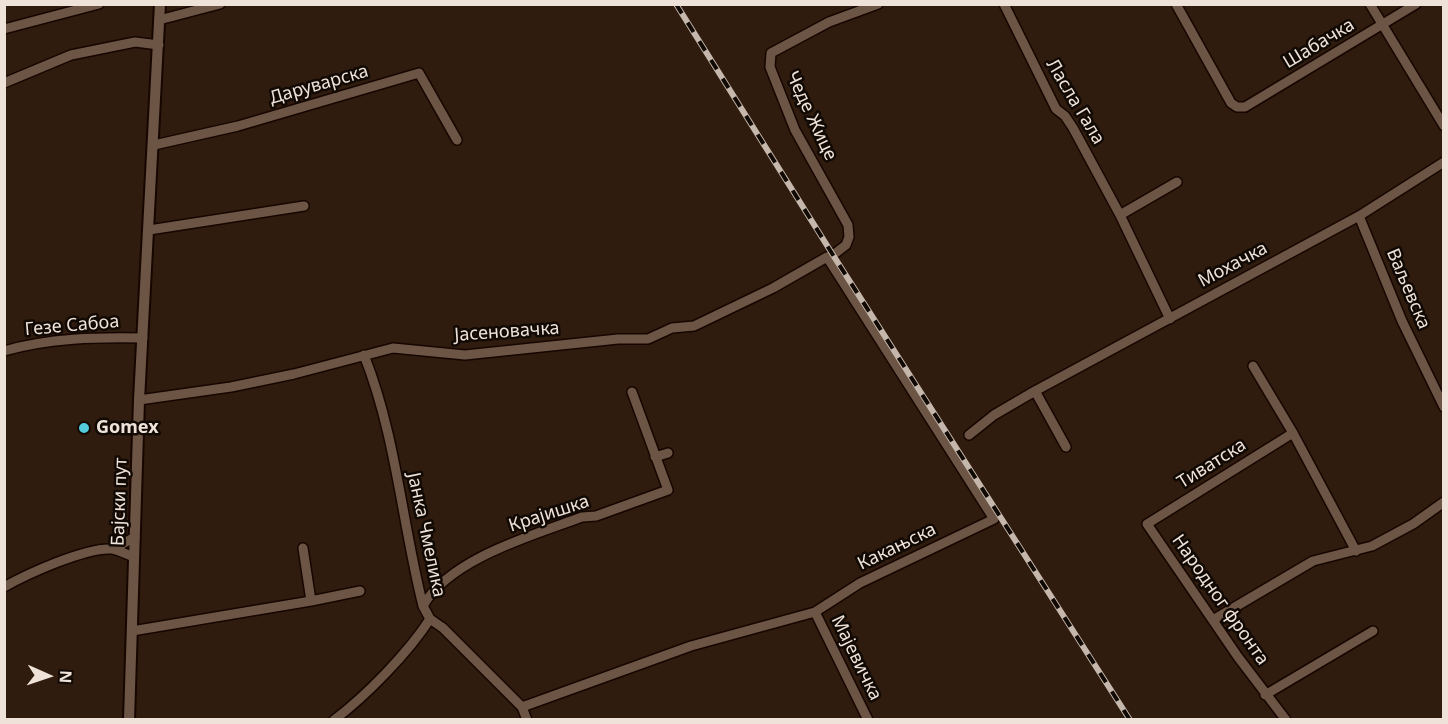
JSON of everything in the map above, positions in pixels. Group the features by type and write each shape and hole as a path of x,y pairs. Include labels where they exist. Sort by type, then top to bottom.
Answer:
{"street":[{"path":"4,28 99,4"},
{"name":"Бајски пут","path":"129,720 139,400 160,4"},
{"path":"159,20 220,4"},
{"name":"Чеде Жице","path":"827,257 841,251 846,245 849,237 848,225 795,130 770,67 771,53 829,22 878,4"},
{"name":"Ласла Гала","path":"1004,4 1056,109 1065,116 1073,128 1120,215 1170,319"},
{"name":"Шабачка","path":"1176,4 1231,102 1237,107 1245,107 1416,4"},
{"path":"1370,4 1443,126"},
{"path":"4,83 71,55 135,42 159,45"},
{"name":"Даруварска","path":"153,145 238,126 419,73 457,140"},
{"name":"Мохачка","path":"969,435 994,415 1035,391 1359,216 1443,162"},
{"path":"1120,215 1177,182"},
{"path":"149,230 304,206"},
{"name":"Ваљевска","path":"1359,216 1402,321 1443,407"},
{"name":"Јасеновачка","path":"139,400 231,387 294,374 393,348 465,355 618,339 648,339 672,328 694,326 773,288 827,257"},
{"name":"Какањска","path":"522,707 691,646 815,612 860,583 994,519 827,257"},
{"name":"Гезе Сабоа","path":"4,351 30,343 143,338"},
{"name":"Јанка Чмелика","path":"364,355 377,386 387,426 423,606 430,619 443,627 522,707 527,720"},
{"path":"1253,366 1293,433 1356,551"},
{"path":"1035,391 1066,447"},
{"name":"Крајишка","path":"423,606 431,592 478,558 582,518 596,516 668,490 632,392"},
{"name":"Тиватска","path":"1147,524 1293,433"},
{"path":"656,457 668,453"},
{"path":"1213,621 1313,561 1372,546 1413,524 1443,502"},
{"name":"Народног фронта","path":"1147,524 1265,695 1286,720"},
{"path":"4,587 72,557 113,549 135,537"},
{"path":"303,548 311,601"},
{"path":"113,549 134,557"},
{"path":"132,631 360,591"},
{"name":"Мајевичка","path":"815,612 868,720"},
{"path":"334,720 382,675 423,630 430,619"},
{"name":"Народног фронта","path":"1265,695 1373,631"}],"railway":[{"path":"676,4 833,255 1130,720"}],"place":[{"name":"Gomex","path":"84,428"}]}
